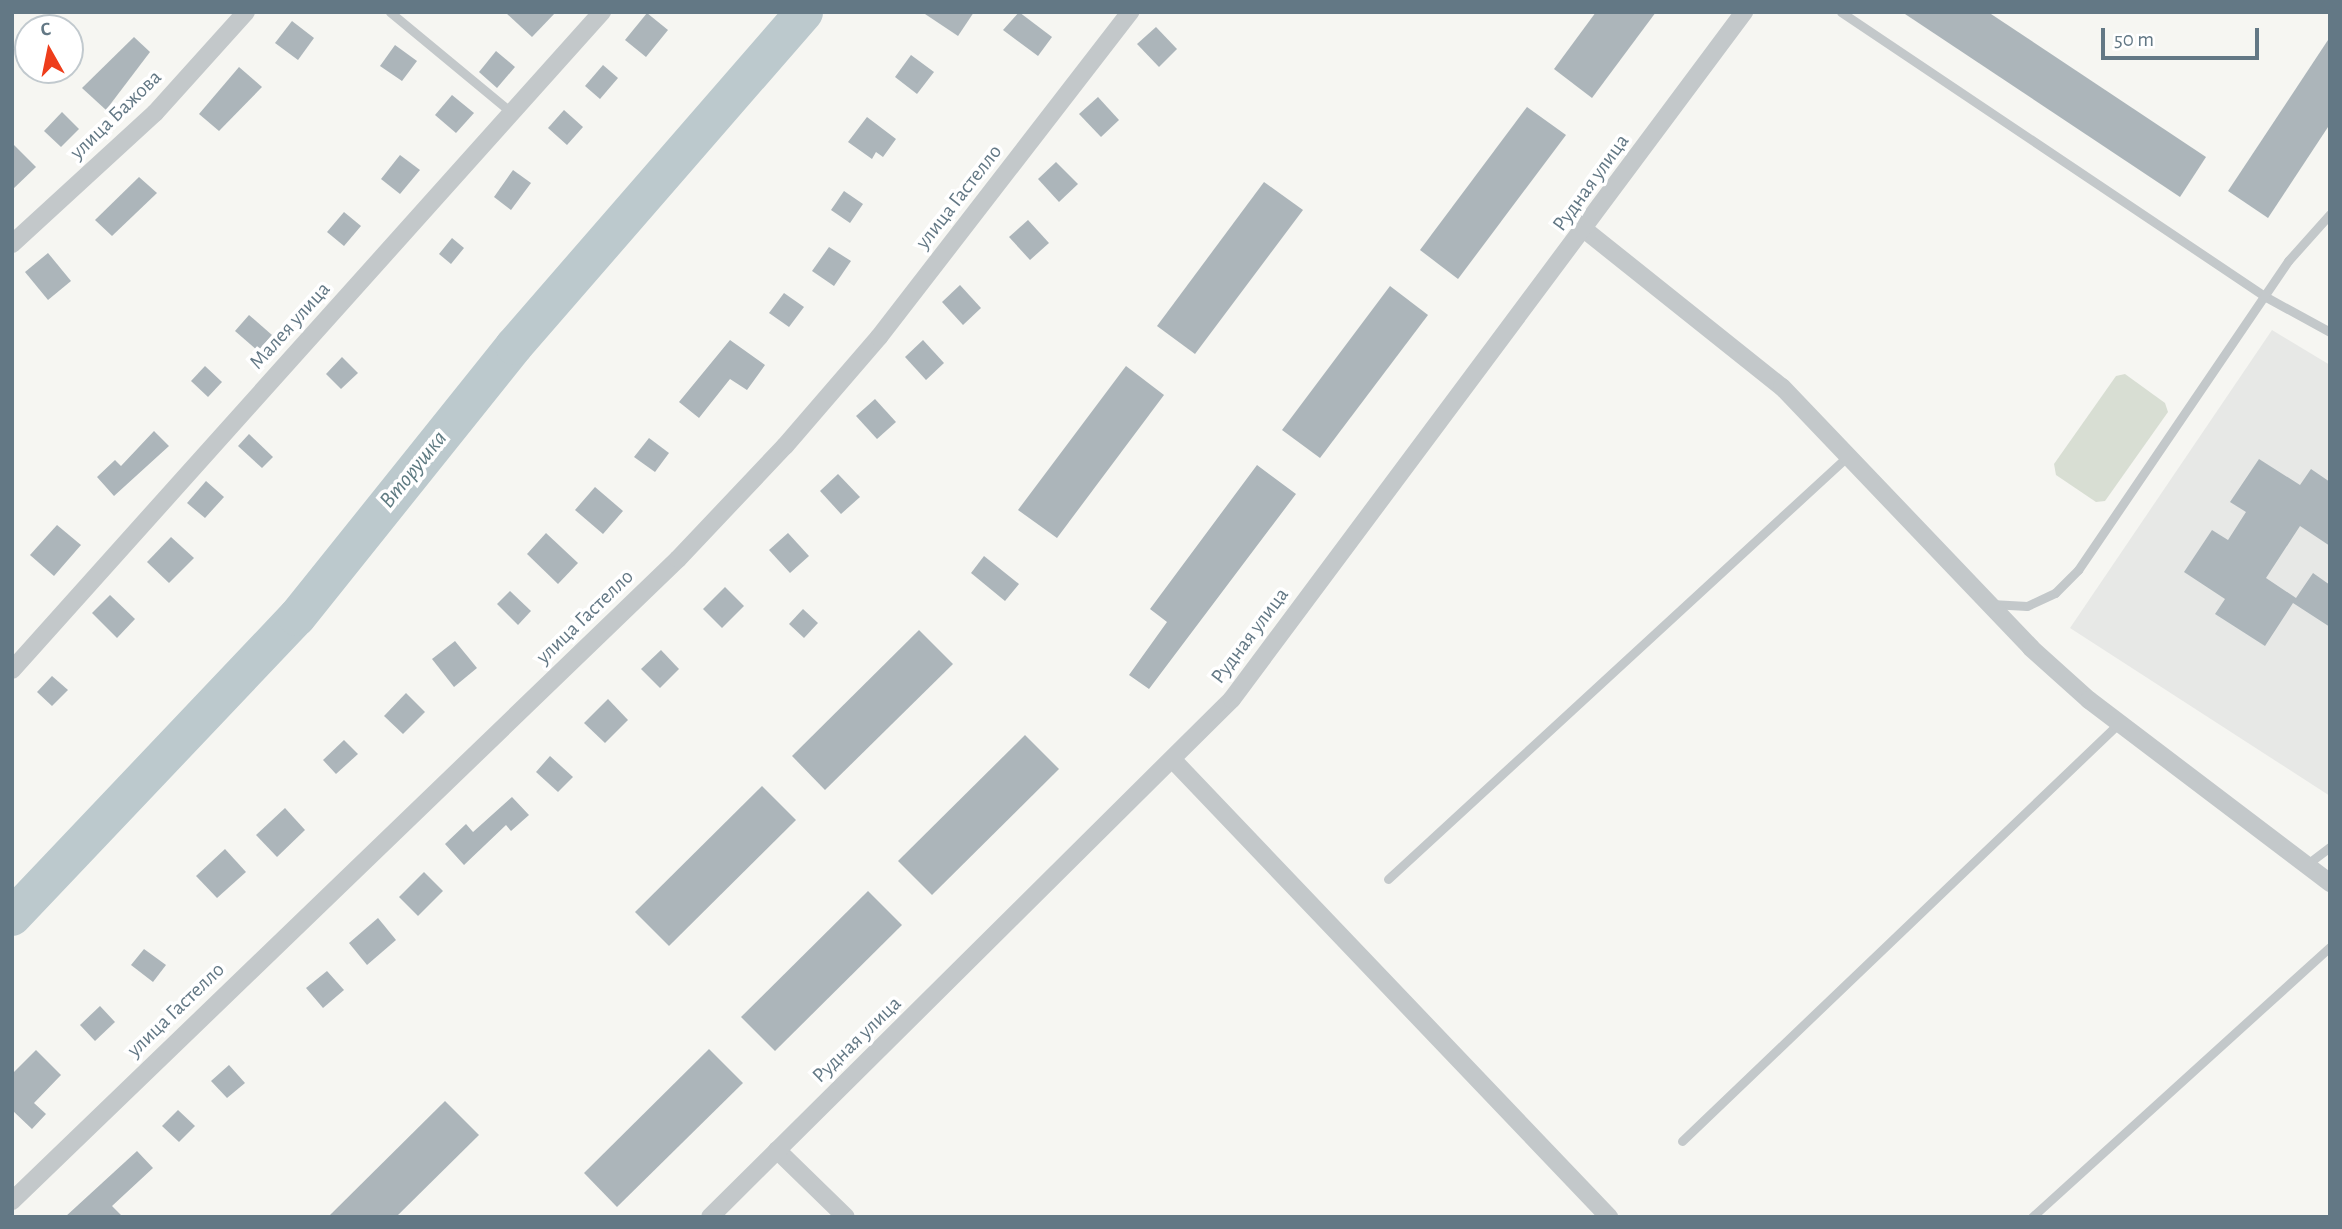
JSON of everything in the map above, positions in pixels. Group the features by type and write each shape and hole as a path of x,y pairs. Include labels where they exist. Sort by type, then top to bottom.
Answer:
{"street":[{"name":"улица Бажова","path":"12,244 155,113 246,12"},
{"name":"Малея улица","path":"12,670 602,12"},
{"name":"улица Гастелло","path":"12,1201 678,559 785,446 879,337 1130,12"},
{"name":"Рудная улица","path":"710,1217 1174,760 1232,699 1585,230 1744,12"},
{"path":"1585,230 1733,345 1849,455 1990,604 2118,724 2330,883"},
{"path":"1174,760 1609,1217"},
{"path":"777,1150 846,1217"}],"lane":[{"path":"390,12 512,113"},
{"path":"1841,12 2266,297 2330,332"},
{"path":"1990,604 2027,606 2055,593 2078,570 2266,297 2330,214"},
{"path":"1388,880 1849,455"},
{"path":"1682,1141 2118,724"},
{"path":"2306,866 2330,848"},
{"path":"2032,1217 2330,947"}],"shaded area":[{"path":"2272,330 2330,365 2330,796 2070,628"},
{"path":"2125,374 2165,403 2168,412 2105,501 2096,502 2056,475 2054,464 2116,376"}],"building":[{"path":"505,12 556,12 532,37"},
{"path":"922,12 974,12 958,36"},
{"path":"1019,12 1052,37 1038,56 1003,30"},
{"path":"1596,12 1656,12 1592,98 1554,69"},
{"path":"1902,12 1988,12 2206,157 2180,197"},
{"path":"647,13 668,30 646,57 625,40"},
{"path":"292,21 314,38 298,60 275,43"},
{"path":"1156,27 1177,49 1159,67 1137,44"},
{"path":"134,37 150,52 106,110 82,88"},
{"path":"2330,37 2330,124 2268,218 2228,191"},
{"path":"395,45 417,61 402,81 380,66"},
{"path":"496,51 515,67 497,88 479,72"},
{"path":"911,55 934,72 917,94 895,77"},
{"path":"603,65 618,78 600,99 585,86"},
{"path":"239,67 262,87 219,131 199,114"},
{"path":"452,95 474,113 456,133 435,115"},
{"path":"1098,97 1119,120 1101,137 1079,114"},
{"path":"1527,107 1566,135 1458,279 1420,250"},
{"path":"564,110 583,127 567,145 548,128"},
{"path":"62,112 79,129 61,147 44,131"},
{"path":"867,117 896,139 883,157 876,152 872,159 848,142"},
{"path":"12,143 36,167 12,190"},
{"path":"400,155 420,170 400,194 381,179"},
{"path":"1056,162 1078,184 1059,202 1038,179"},
{"path":"513,170 531,183 511,210 494,197"},
{"path":"139,177 157,193 112,236 95,220"},
{"path":"1264,182 1303,210 1195,354 1157,326"},
{"path":"844,191 863,204 850,223 831,210"},
{"path":"344,212 361,226 344,246 327,232"},
{"path":"1028,220 1049,243 1030,260 1009,237"},
{"path":"452,238 464,248 451,264 439,254"},
{"path":"829,247 851,261 834,286 812,271"},
{"path":"48,253 71,281 48,300 25,272"},
{"path":"960,285 981,308 963,325 942,302"},
{"path":"1390,286 1428,315 1320,458 1282,430"},
{"path":"784,293 804,307 789,327 769,313"},
{"path":"249,315 272,335 258,351 235,331"},
{"path":"730,340 765,365 747,390 730,379 699,418 679,402"},
{"path":"923,340 944,363 926,380 905,357"},
{"path":"342,357 358,373 341,389 326,374"},
{"path":"205,366 222,382 208,397 191,381"},
{"path":"1126,366 1164,395 1057,538 1018,510"},
{"path":"875,399 896,422 877,439 856,416"},
{"path":"154,431 169,446 114,496 97,477 115,460 121,466"},
{"path":"249,434 273,457 262,468 238,446"},
{"path":"649,438 669,453 655,472 634,457"},
{"path":"2259,459 2300,485 2311,469 2330,482 2330,546 2300,526 2266,578 2296,598 2313,573 2330,585 2330,627 2293,603 2265,646 2215,614 2225,599 2184,572 2212,530 2228,540 2246,512 2230,502"},
{"path":"1257,465 1296,494 1149,689 1129,675 1167,622 1150,609"},
{"path":"838,474 860,497 841,514 820,491"},
{"path":"206,481 224,497 205,518 187,503"},
{"path":"595,487 623,511 603,534 575,510"},
{"path":"57,525 81,545 54,576 30,555"},
{"path":"546,533 578,563 558,584 527,554"},
{"path":"788,533 809,556 790,573 769,550"},
{"path":"171,537 194,558 169,583 147,562"},
{"path":"984,556 1019,584 1005,601 971,573"},
{"path":"725,587 744,606 722,628 703,609"},
{"path":"510,591 531,611 518,625 497,604"},
{"path":"110,595 135,619 117,638 92,613"},
{"path":"803,609 818,623 804,638 789,624"},
{"path":"919,630 953,664 825,790 792,756"},
{"path":"455,641 477,668 454,687 432,659"},
{"path":"661,650 679,669 660,688 641,669"},
{"path":"52,676 68,690 52,706 37,692"},
{"path":"406,693 425,712 403,734 384,716"},
{"path":"608,699 628,720 605,743 584,723"},
{"path":"1025,735 1059,769 932,895 898,861"},
{"path":"344,740 358,754 336,774 323,760"},
{"path":"550,756 573,777 558,792 536,772"},
{"path":"762,786 796,820 669,946 635,912"},
{"path":"512,797 529,815 511,831 506,825 464,865 445,844 466,824 473,832"},
{"path":"285,808 305,830 277,857 256,835"},
{"path":"225,849 246,872 217,898 196,876"},
{"path":"424,872 443,891 418,916 399,897"},
{"path":"868,891 902,925 775,1051 741,1017"},
{"path":"378,918 396,940 367,965 349,943"},
{"path":"144,949 166,965 153,982 131,965"},
{"path":"327,971 344,990 323,1008 306,988"},
{"path":"100,1006 115,1022 95,1041 80,1025"},
{"path":"709,1049 743,1083 617,1207 584,1173"},
{"path":"36,1050 61,1075 34,1103 46,1114 32,1129 12,1110 12,1074"},
{"path":"229,1065 245,1083 227,1098 211,1081"},
{"path":"445,1101 479,1135 396,1217 328,1217"},
{"path":"178,1110 195,1126 179,1142 162,1126"},
{"path":"137,1151 153,1168 112,1206 123,1217 65,1217"}],"waterway":[{"name":"Вторушка","path":"12,917 297,617 514,346 804,12"}]}
